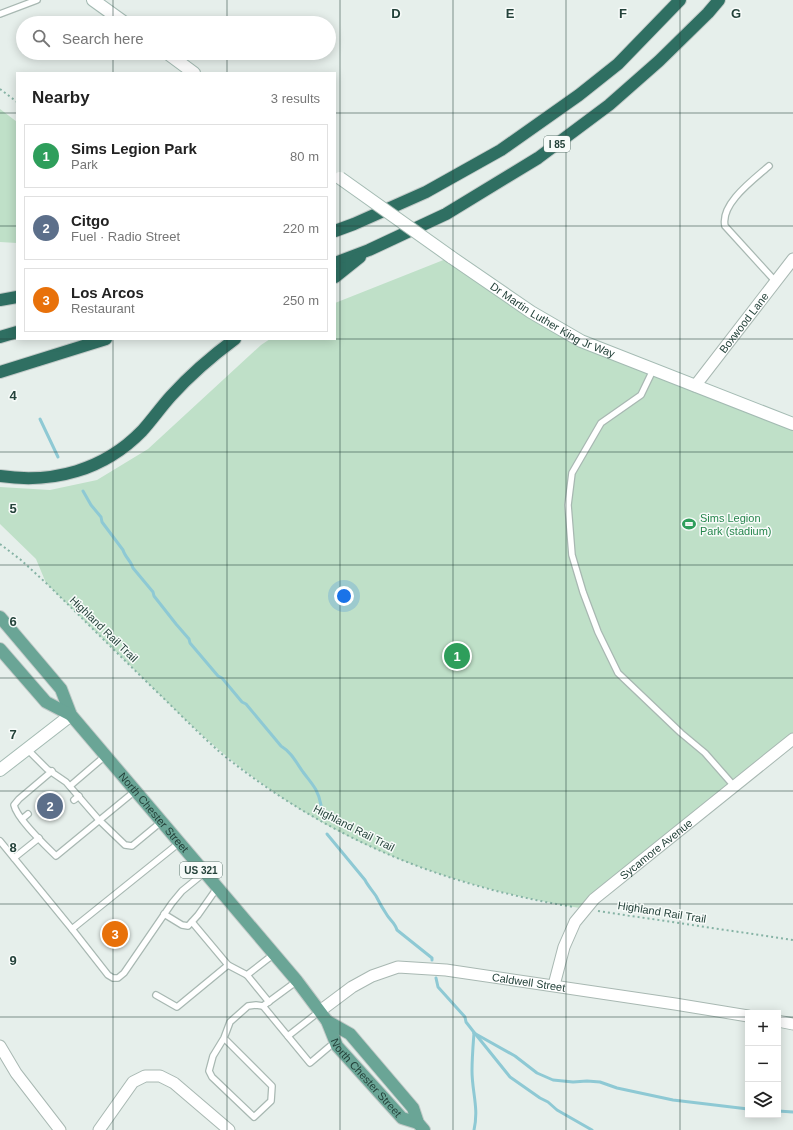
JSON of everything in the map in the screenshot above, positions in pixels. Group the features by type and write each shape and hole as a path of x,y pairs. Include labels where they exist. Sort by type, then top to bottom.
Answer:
{"highway":[{"name":"I 85","path":"336,231 426,192 501,150 580,94 618,64 680,0"},
{"name":"I 85","path":"336,262 369,250 446,214 538,158 615,100 659,61 708,13 719,0"},
{"path":"336,276 369,250"},
{"path":"0,300 16,297"},
{"path":"0,337 16,332"},
{"path":"0,372 103,340"},
{"path":"0,476 15,479 49,478 77,472 104,461 129,443 142,431 182,385 234,340"}],"main road":[{"path":"93,0 115,16"},
{"path":"176,60 193,72"},
{"name":"Dr Martin Luther King Jr Way","path":"338,176 530,312 581,341 793,424"},
{"name":"North Chester Street","path":"0,617 61,689 71,715 297,981 323,1016 336,1040 337,1046 402,1118 422,1128"},
{"name":"North Chester Street","path":"0,649 46,702 71,715"},
{"path":"0,770 71,715"},
{"name":"North Chester Street","path":"323,1016 350,1034 413,1108 422,1128"}],"street":[{"name":"Boxwood Lane","path":"694,386 793,259"},
{"name":"Sycamore Avenue","path":"554,985 564,947 575,922 594,899 793,738"},
{"name":"Caldwell Street","path":"323,1016 352,987 365,979 398,967 446,970 554,985 745,1016"},
{"path":"781,1022 793,1024"},
{"path":"0,1046 16,1073 60,1130"},
{"path":"99,1130 133,1082 145,1076 160,1076 174,1083 229,1130"}],"lane":[{"path":"0,14 37,0"},
{"path":"768,166 727,208 723,220 725,226 776,282"},
{"path":"653,370 641,395 601,422 572,473 568,505 572,555 583,592 598,632 618,673 675,728 705,753 734,786"},
{"path":"28,749 47,769 52,771 66,784 76,798 125,845 129,847 132,846 161,822"},
{"path":"66,784 105,756"},
{"path":"52,771 14,805 16,811 22,819 56,856 135,791"},
{"path":"22,819 28,814"},
{"path":"14,858 37,836 40,828"},
{"path":"0,841 108,975 113,978 118,978 124,973 164,914 182,891 204,873"},
{"path":"72,929 179,843"},
{"path":"164,914 185,926 188,926 217,888"},
{"path":"192,922 228,965 247,975 269,1002"},
{"path":"247,975 274,954"},
{"path":"156,995 177,1007 228,965"},
{"path":"264,1006 297,981"},
{"path":"224,1038 272,1086 272,1101 254,1117 212,1077 209,1071 213,1056 224,1038 230,1022 248,1006 264,1006 310,1063 336,1040"},
{"path":"288,1036 323,1016"}],"path":[{"path":"0,89 16,101"},
{"name":"Highland Rail Trail","path":"0,544 21,560 46,583 194,729 223,754 254,778 285,799 325,824 370,847 421,868 472,885 512,895 586,909 793,940"}],"green space":[{"path":"0,109 16,121 16,243 0,242"},
{"path":"451,257 581,341 793,424 793,739 586,909 540,901 495,890 451,878 408,863 326,825 287,801 236,764 172,707 46,583 36,559 0,524 0,487 50,490 97,480 148,449 261,345 268,340 336,340 336,303"}],"waterway":[{"path":"40,419 58,457"},
{"path":"83,491 91,505 101,517 102,522 123,550 133,568 189,639 190,643 218,676 222,678 242,702 246,704 281,746 291,754 314,787 321,805"},
{"path":"327,834 365,880 397,930 432,958 432,960"},
{"path":"436,978 438,987 465,1017 466,1022 510,1077 548,1102 557,1110 592,1130"},
{"path":"474,1033 515,1056 537,1073 553,1080 600,1082 617,1088 673,1100 745,1109"},
{"path":"474,1033 472,1079 476,1114 474,1130"},
{"path":"781,1111 793,1112"}],"place":[{"name":"Sims Legion Park (stadium)","path":"689,524"},
{"name":"Sims Legion Park","path":"457,656"},
{"name":"Citgo","path":"50,806"},
{"name":"Los Arcos","path":"115,934"}]}
